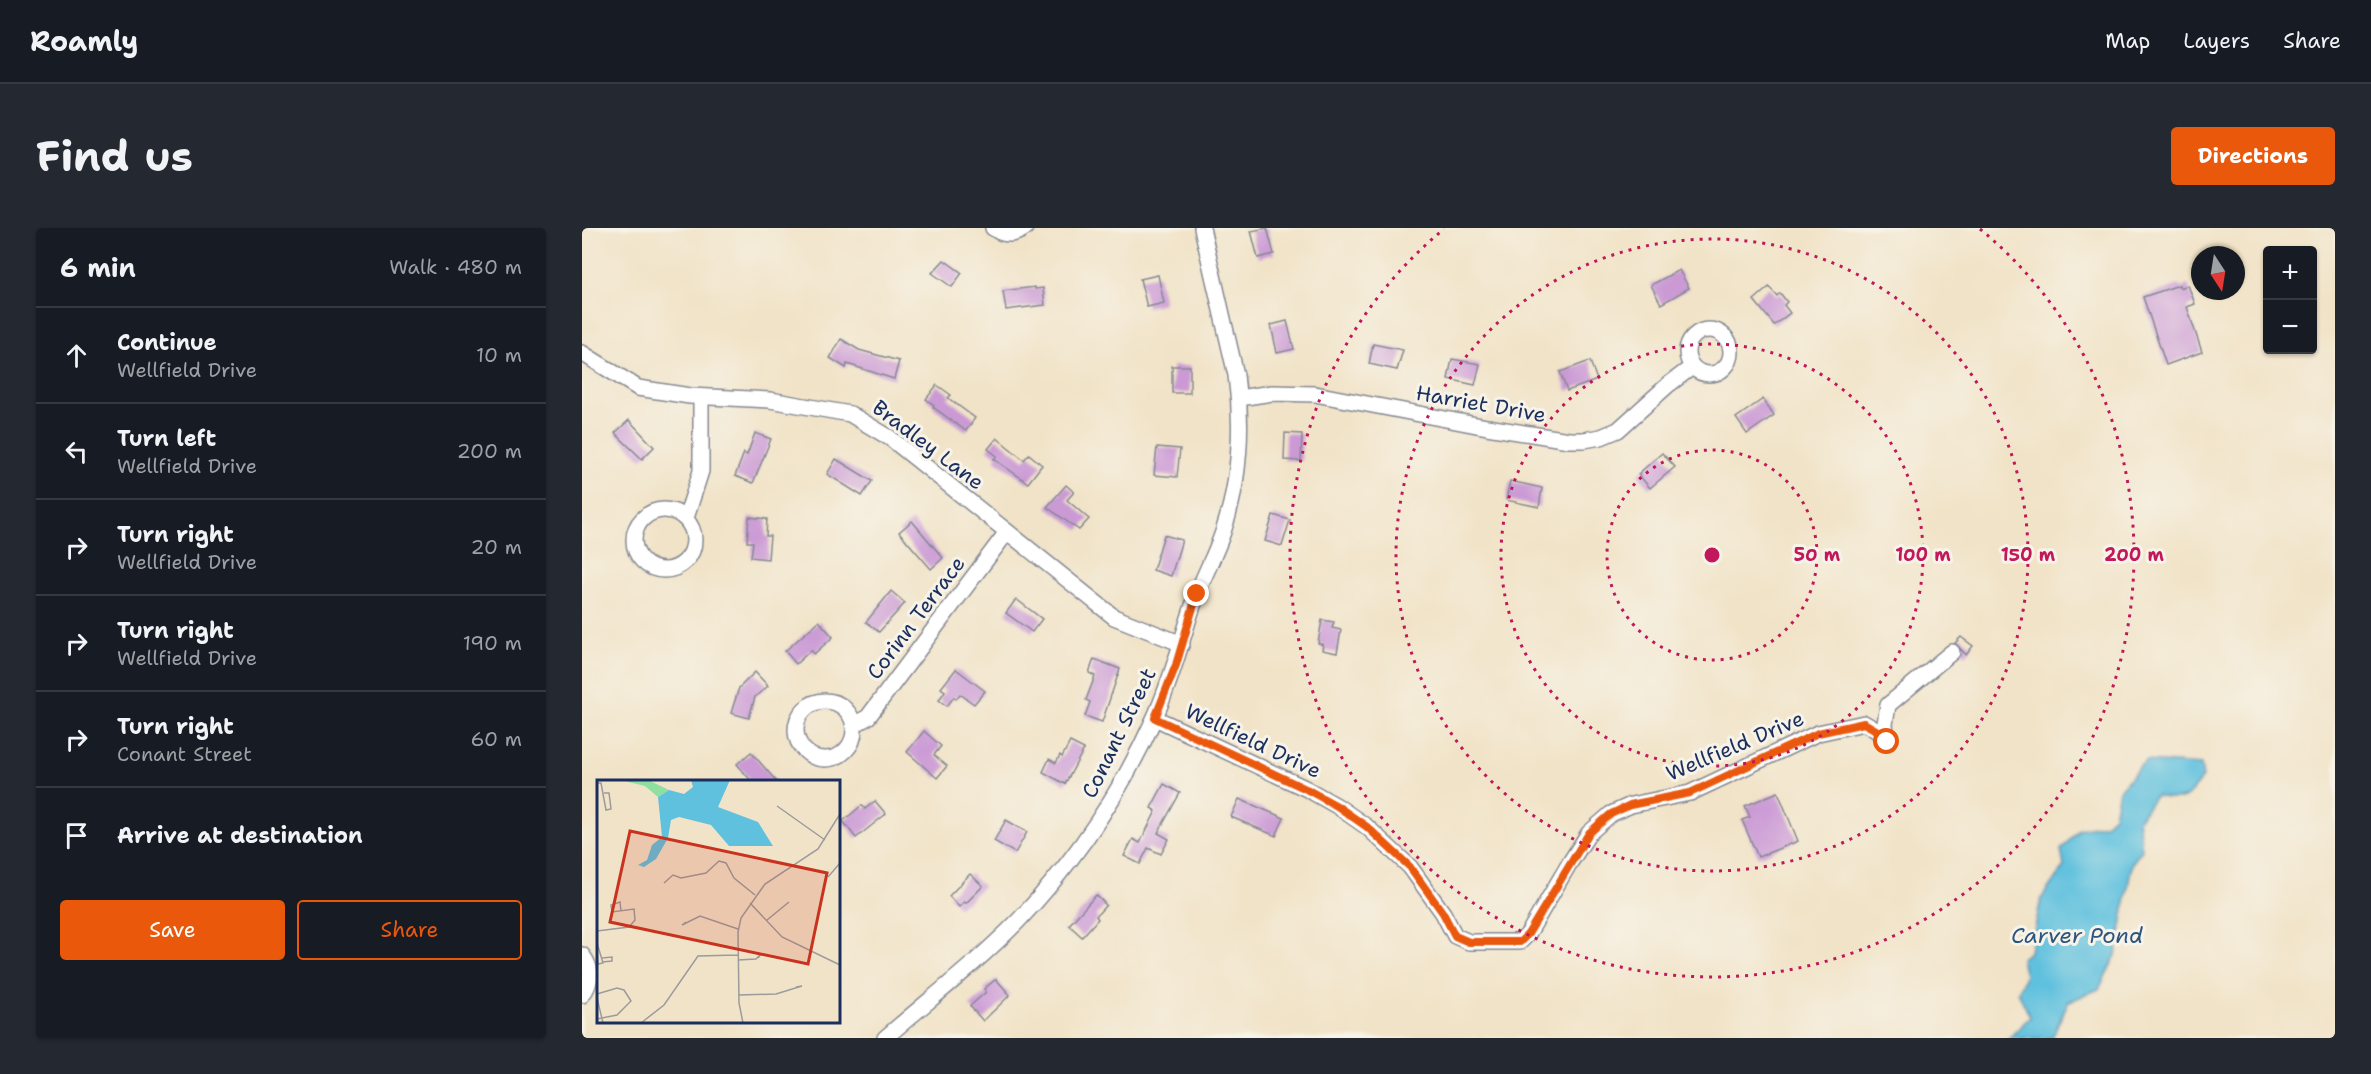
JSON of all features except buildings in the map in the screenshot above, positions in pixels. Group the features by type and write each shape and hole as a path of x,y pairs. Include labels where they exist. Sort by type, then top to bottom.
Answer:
{"street":[{"path":"993,228 999,232 1011,234 1025,228"},
{"name":"Conant Street","path":"885,1038 992,946 1032,905 1076,851 1108,806 1155,718 1182,645 1197,594 1224,530 1231,503 1238,449 1239,398 1231,351 1202,228"},
{"name":"Bradley Lane","path":"582,353 638,388 701,397 770,400 850,414 890,438 1114,617 1182,645"},
{"name":"Harriet Drive","path":"1239,398 1272,393 1315,394 1487,428 1569,440 1584,440 1601,437 1618,430 1668,385 1692,367"},
{"path":"686,518 701,471 701,397"},
{"path":"668,509 686,518 692,526 695,545 685,562 667,570 648,565 635,549 636,529 641,520 648,514 668,509"},
{"name":"Corinn Terrace","path":"854,725 867,717 1007,532"},
{"name":"Wellfield Drive","path":"1155,718 1306,789 1337,806 1367,827 1410,867 1438,905 1455,936 1469,942 1520,942 1528,934 1589,833 1611,814 1630,805 1690,793 1818,733 1864,723 1876,730 1887,742 1885,724 1888,705 1952,652"},
{"path":"582,955 590,972 588,987 582,995"}],"water":[{"name":"Carver Pond","path":"2145,761 2201,765 2203,777 2192,792 2184,798 2155,796 2138,820 2142,850 2132,863 2116,955 2099,989 2068,1002 2052,1038 2009,1038 2030,1017 2018,992 2025,976 2021,959 2030,951 2041,899 2064,866 2061,850 2079,829 2105,824 2114,816 2119,790"}],"route":[{"path":"1197,594 1176,665 1155,718 1306,789 1337,806 1367,827 1410,867 1443,913 1455,936 1469,942 1520,942 1528,934 1589,833 1611,814 1630,805 1690,793 1818,733 1864,723 1876,730 1887,742"}]}
